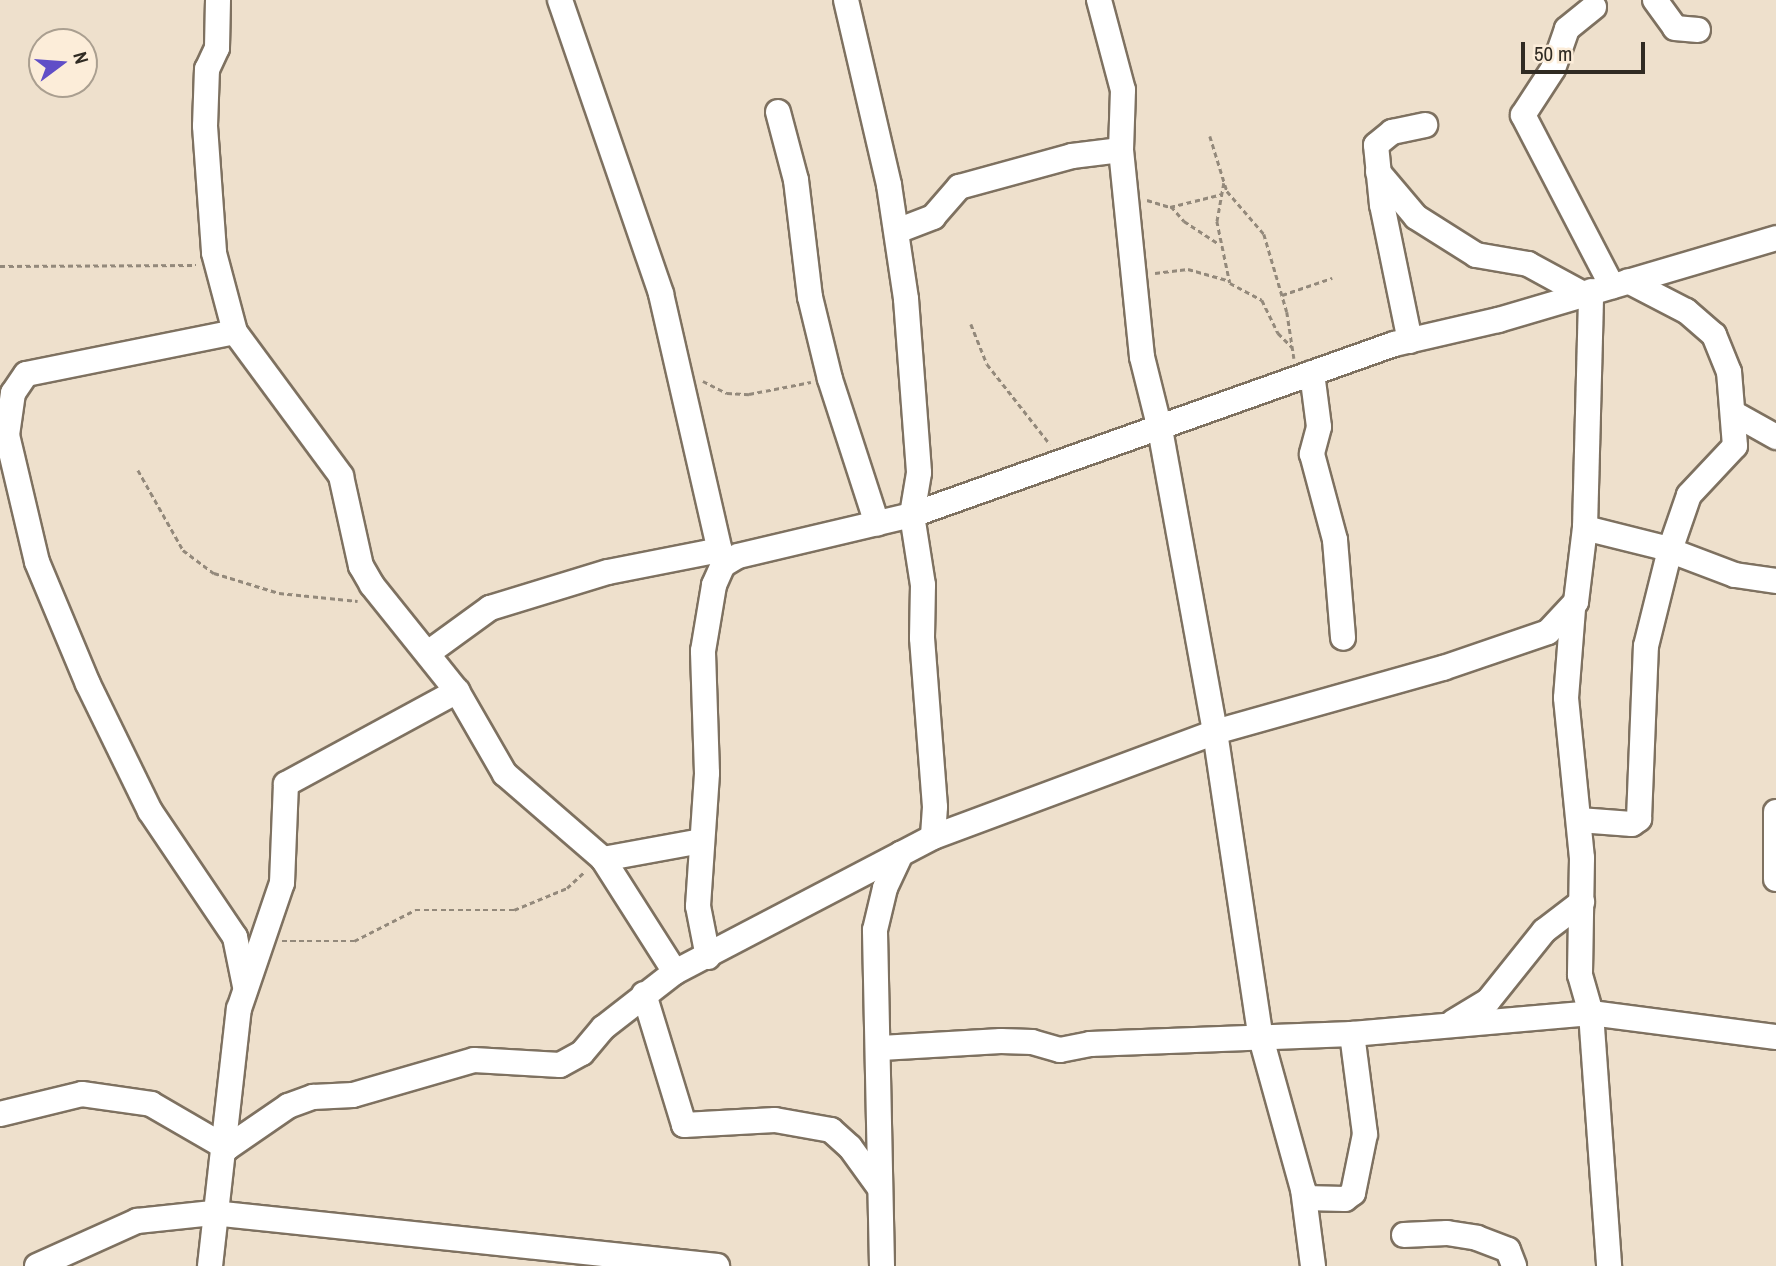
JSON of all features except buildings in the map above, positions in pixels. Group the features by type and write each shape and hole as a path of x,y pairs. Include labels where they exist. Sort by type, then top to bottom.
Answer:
{"street":[{"path":"218,0 217,48 207,69 205,127 216,265 235,332 337,470 363,572 457,691 505,774 604,859 676,972"},
{"path":"560,0 661,294 684,383 722,557 708,609 703,651 707,773 698,906 708,957"},
{"path":"846,0 897,231 918,458 912,515 923,585 922,638 935,807 933,837"},
{"path":"1100,0 1123,90 1121,150 1142,357 1160,429 1215,732 1261,1038 1305,1198 1313,1266"},
{"path":"1655,0 1675,28 1698,30"},
{"path":"1594,7 1567,29 1553,69 1523,115 1603,288 1585,528 1573,609 1566,698 1579,820 1582,902 1580,975 1591,1013 1609,1266"},
{"path":"778,112 796,180 810,297 831,385 877,524"},
{"path":"1410,341 1378,172 1380,138 1425,125"},
{"path":"897,231 933,218 959,187 1072,156 1121,150"},
{"path":"1378,172 1416,217 1476,255 1528,264 1686,310 1714,335 1730,372 1735,414 1735,446 1689,495 1670,550 1646,646 1639,819 1632,824 1579,820"},
{"path":"428,653 490,608 608,572 722,557 912,515 1410,341 1776,238"},
{"path":"235,332 26,374 13,393 7,435 37,562 88,684 150,811 235,937 245,986"},
{"path":"1306,376 1318,427 1312,454 1335,540 1343,638"},
{"path":"1735,414 1776,436"},
{"path":"1585,528 1670,550 1735,575 1776,581"},
{"path":"227,1148 288,1106 313,1097 353,1095 474,1060 542,1067 568,1062 644,994 676,972 933,837 1215,732 1516,646 1548,632 1573,609"},
{"path":"210,1266 213,1213 227,1148 237,1030 245,986 282,883 284,792 290,779 457,691"},
{"path":"1775,873 1776,812"},
{"path":"604,859 701,841"},
{"path":"883,1266 879,1187 881,1048 876,921 901,854"},
{"path":"1443,1027 1489,1001 1544,931 1582,902"},
{"path":"644,994 684,1125 775,1120 831,1130 850,1147 879,1187"},
{"path":"881,1048 1001,1041 1032,1042 1060,1050 1103,1043 1352,1034 1591,1013 1776,1037"},
{"path":"1305,1198 1347,1199 1353,1193 1365,1134 1352,1034"},
{"path":"0,1114 82,1094 151,1104 227,1148"},
{"path":"37,1266 137,1221 213,1213 717,1266"},
{"path":"1404,1235 1447,1233 1477,1238 1508,1250 1514,1266"}],"path":[{"path":"1210,136 1224,183 1264,234 1282,295 1292,347 1306,376"},
{"path":"1224,183 1217,213 1219,244 1230,281 1234,289 1262,300 1278,333 1292,347"},
{"path":"1124,186 1162,207 1222,194"},
{"path":"1171,206 1184,221 1219,244"},
{"path":"0,266 216,265"},
{"path":"1132,275 1188,270 1230,281"},
{"path":"1282,295 1332,278"},
{"path":"971,324 987,364 1040,436 1057,446"},
{"path":"684,383 703,381 727,393 749,394 802,381 831,385"},
{"path":"138,470 183,550 214,573 279,593 359,602"},
{"path":"262,944 354,942 415,910 522,908 567,888 604,859"}]}
